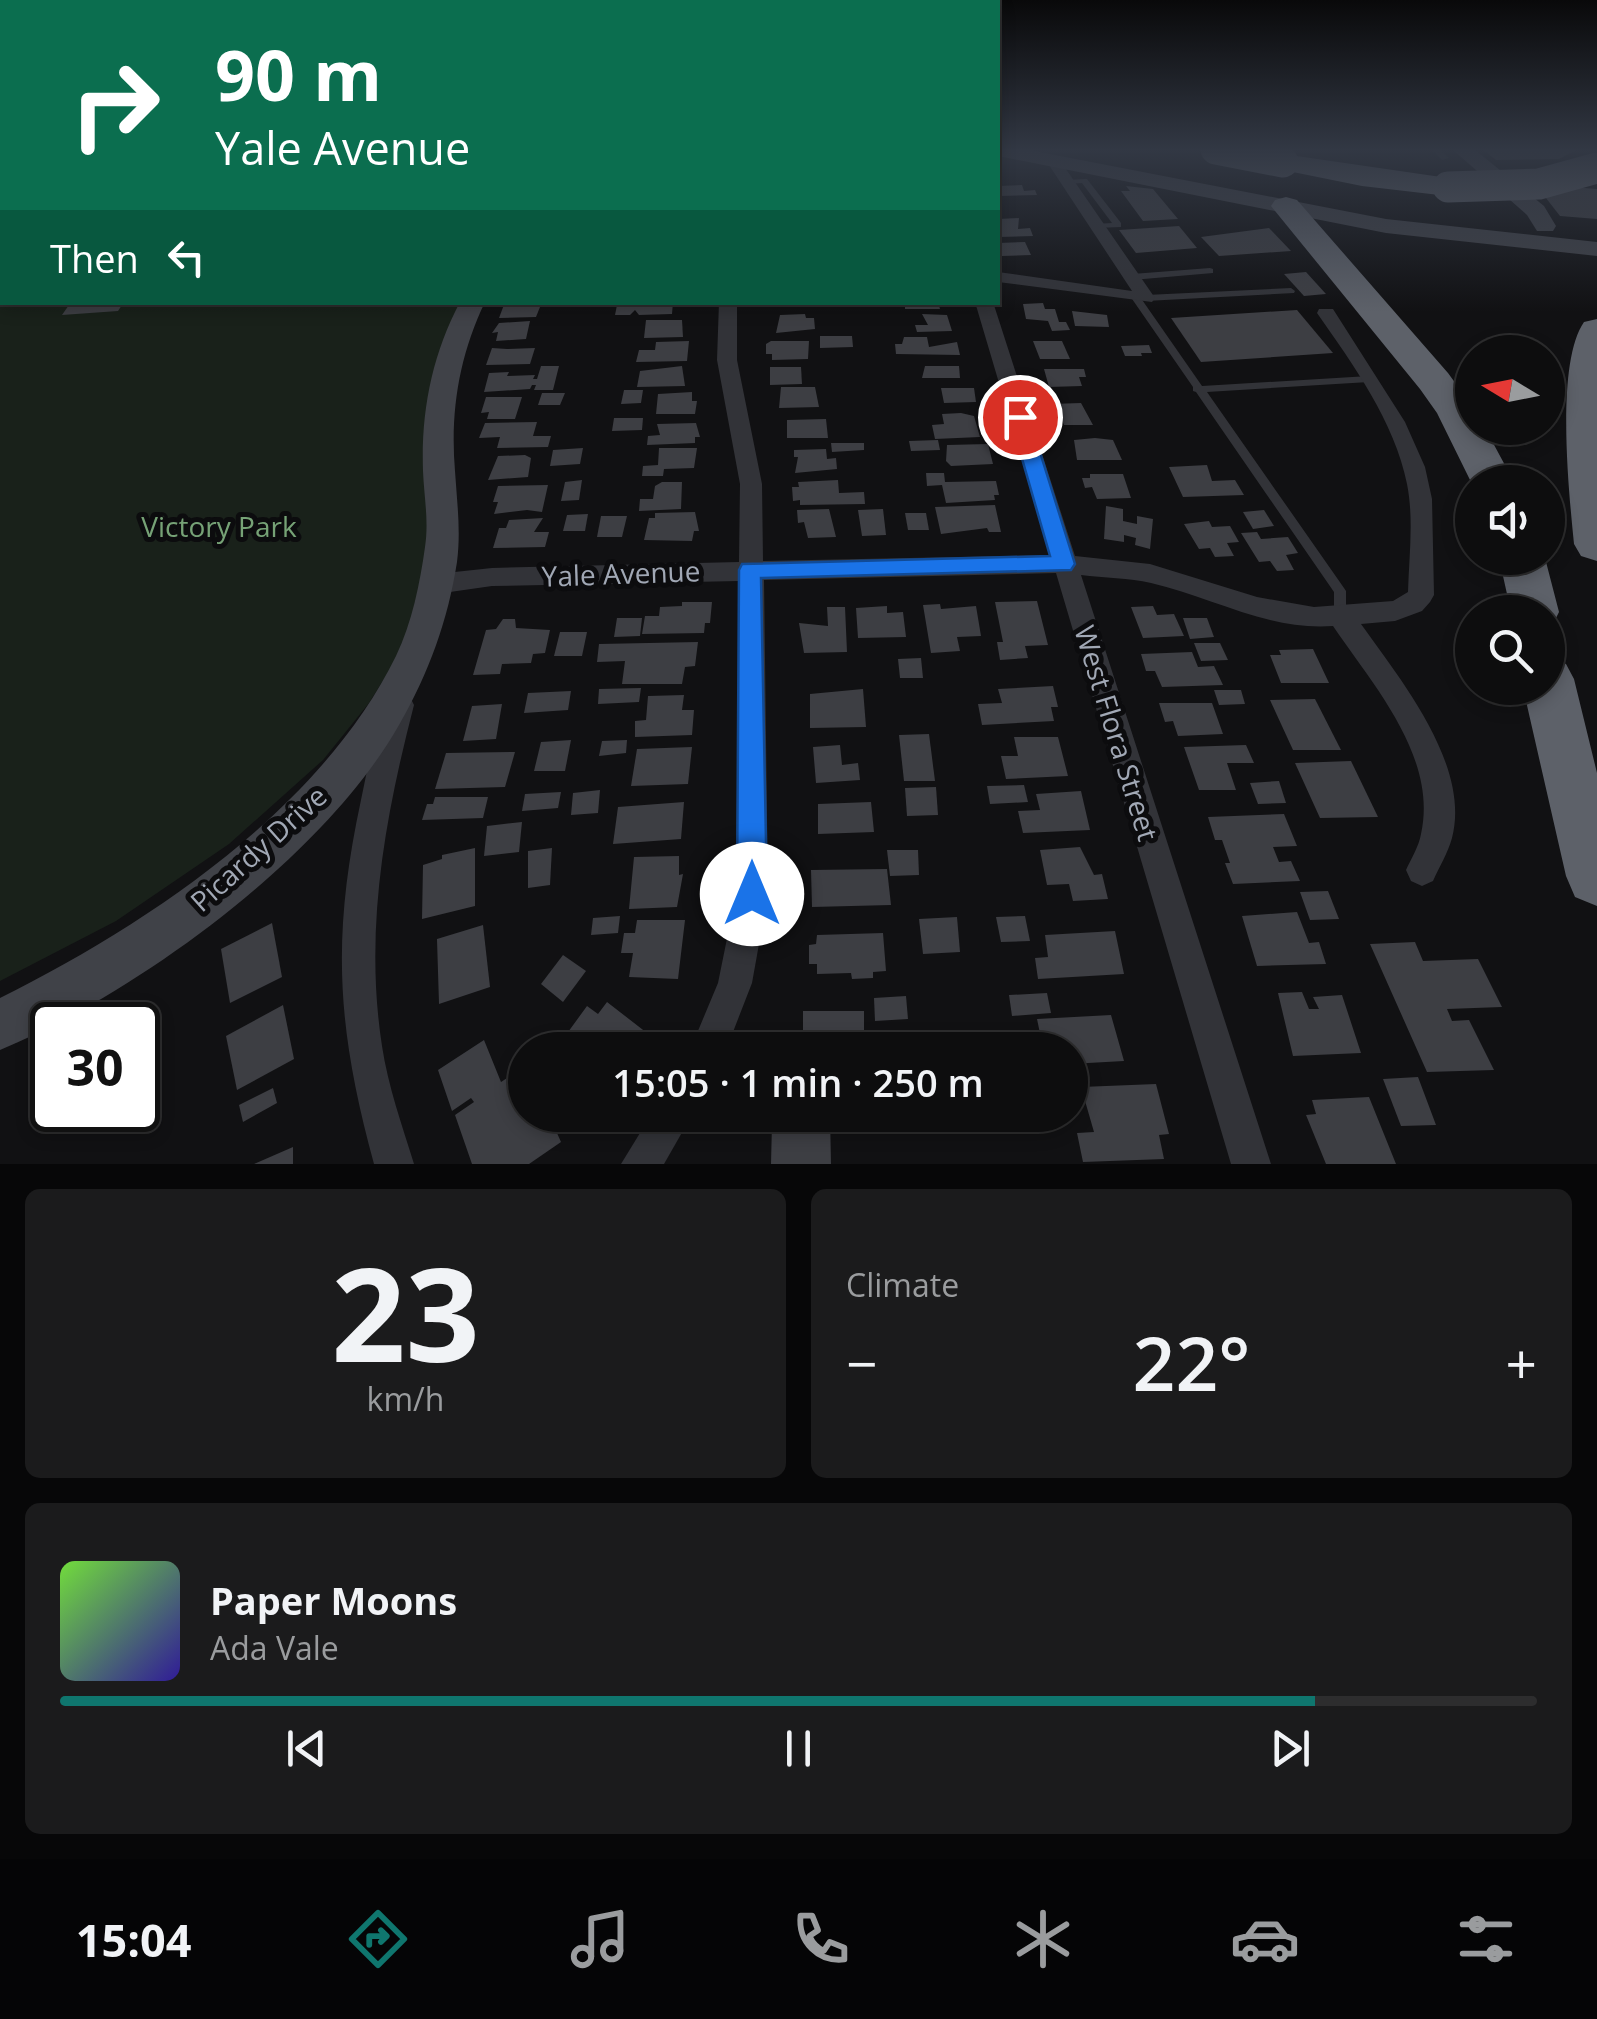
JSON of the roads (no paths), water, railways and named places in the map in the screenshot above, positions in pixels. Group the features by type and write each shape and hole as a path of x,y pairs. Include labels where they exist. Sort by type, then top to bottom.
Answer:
{"highway":[{"path":"1284,203 1434,381 1456,410 1484,465"},
{"path":"1597,330 1589,367 1586,462 1597,544"},
{"path":"1552,705 1597,876"}],"main road":[{"path":"1299,203 1386,226 1597,249"},
{"path":"1323,203 1597,230"},
{"path":"1522,203 1536,211 1544,226"},
{"path":"1473,237 1537,234 1544,226"},
{"name":"Picardy Drive","path":"0,1025 148,940 253,860 322,796 369,735 413,662 436,584 443,540 440,403 452,348 472,305"}],"street":[{"path":"1083,203 1141,297"},
{"path":"1000,277 1141,297"},
{"path":"716,1032 736,984 752,894 751,484 728,360 728,305"},
{"name":"West Flora Street","path":"985,305 1251,1164"},
{"path":"1326,313 1369,379"},
{"name":"Yale Avenue","path":"436,584 492,577 1064,564 1150,573 1303,616 1395,611 1414,604 1421,595 1419,484 1410,458 1369,379"},
{"path":"1340,616 1430,753 1438,824 1435,850 1422,870"},
{"path":"394,1164 364,1044 357,959 369,824 413,662"},
{"path":"641,1164 662,1132"}],"lane":[{"path":"1132,277 1210,272"},
{"path":"1290,291 1141,297 1197,389 1340,591 1340,616"},
{"path":"1197,389 1369,379"}],"park label":[{"name":"Victory Park","path":"219,526"}]}
